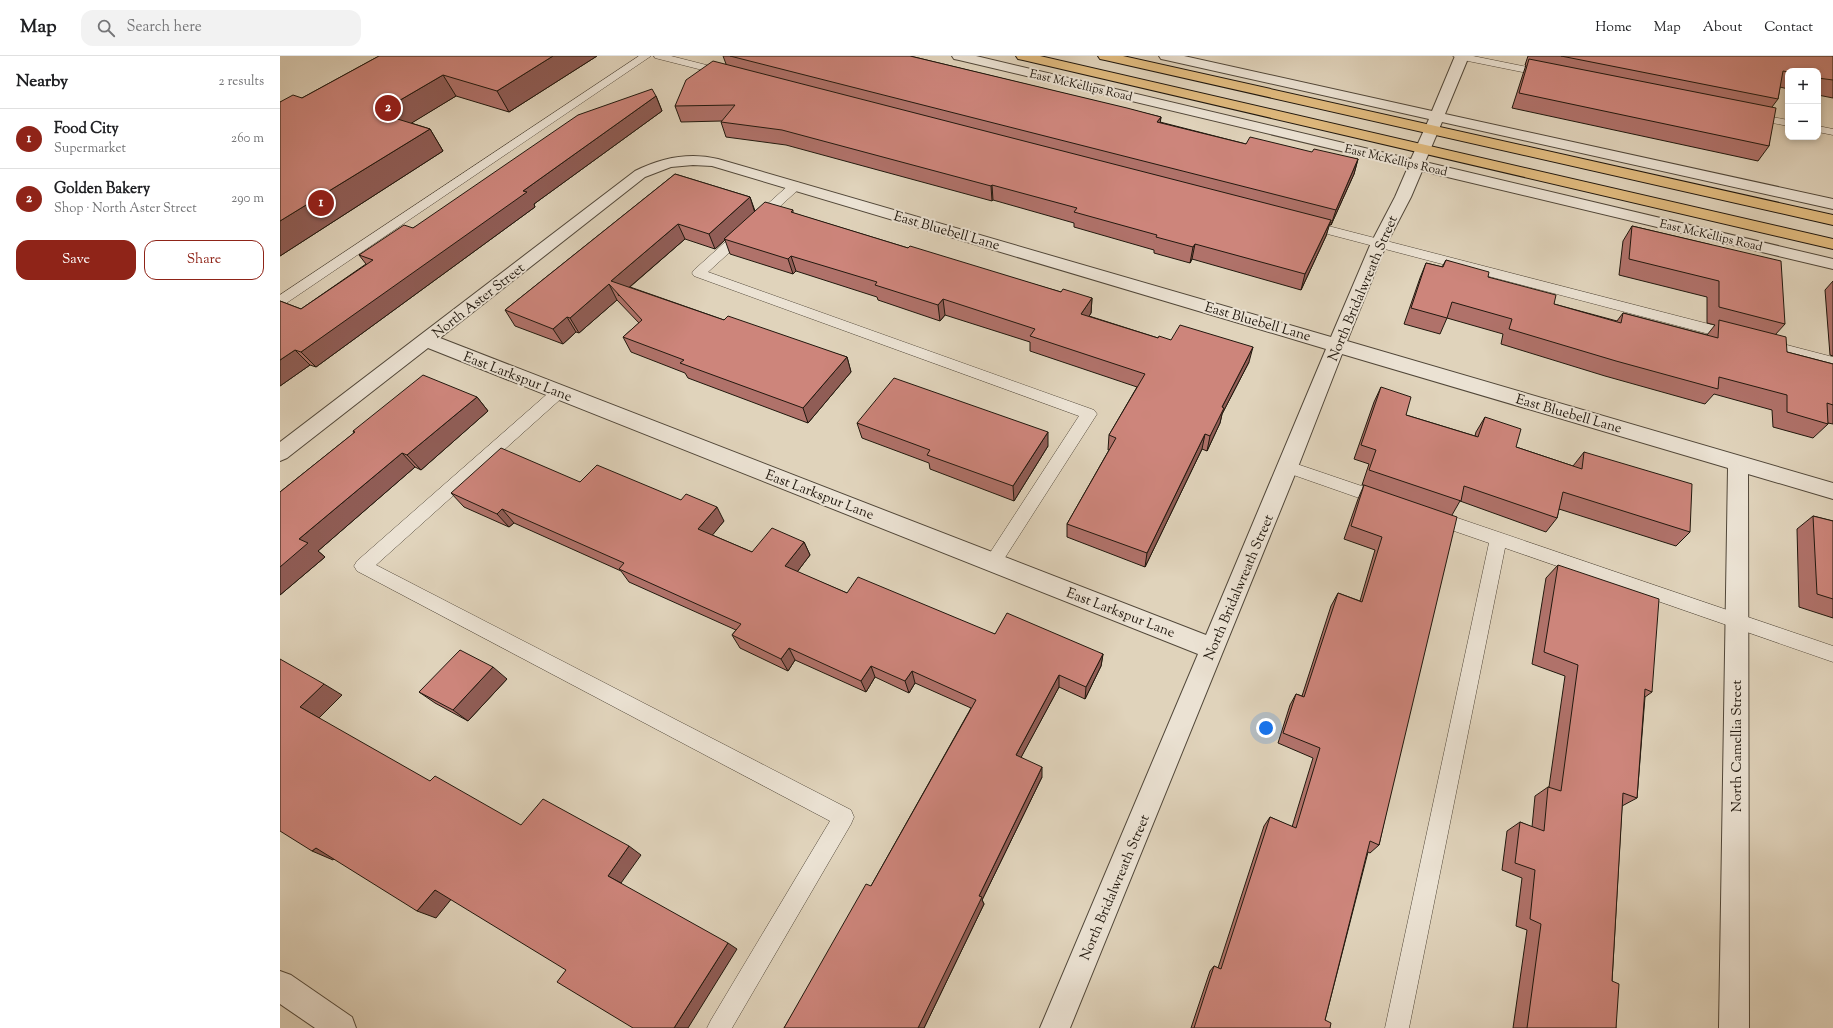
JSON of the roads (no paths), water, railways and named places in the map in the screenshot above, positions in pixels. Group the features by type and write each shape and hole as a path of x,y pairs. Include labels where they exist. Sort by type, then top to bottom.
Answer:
{"main road":[{"name":"East McKellips Road","path":"1022,56 1833,244"},
{"path":"1105,56 1434,123 1833,220"}],"street":[{"name":"East McKellips Road","path":"959,56 1833,264"},
{"path":"1166,56 1434,123 1833,204"},
{"name":"North Bridalwreath Street","path":"1056,1028 1379,243 1403,197 1461,56"},
{"name":"East Bluebell Lane","path":"682,160 713,162 1337,344 1833,491"},
{"name":"North Aster Street","path":"280,453 640,174 660,164 682,160"},
{"name":"East Larkspur Lane","path":"427,340 1212,648"},
{"name":"North Camellia Street","path":"1734,1028 1738,463"},
{"path":"280,986 341,1028"}],"lane":[{"path":"280,301 646,56"},
{"path":"659,56 736,76"},
{"path":"1461,56 1554,76"},
{"path":"1741,114 1785,122"},
{"path":"1821,130 1833,132"},
{"path":"795,186 699,273 1089,414 993,562"},
{"path":"1297,221 1833,362"},
{"path":"559,392 363,566 844,817 719,1028"},
{"path":"1288,467 1396,504"},
{"path":"1418,512 1833,654"},
{"path":"1397,1028 1498,540"}],"place":[{"name":"Golden Bakery","path":"388,108"},
{"name":"Food City","path":"321,203"}]}
